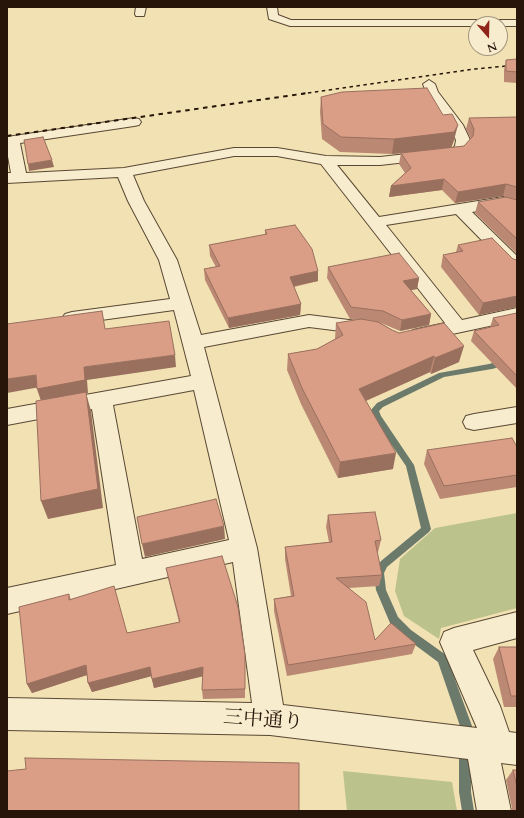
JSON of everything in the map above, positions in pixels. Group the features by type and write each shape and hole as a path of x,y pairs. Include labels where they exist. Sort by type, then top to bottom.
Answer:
{"street":[{"path":"272,7 274,17 290,23 517,23"},
{"path":"134,122 12,140 13,178 124,172 234,152 277,152 326,160 380,161 456,153 462,147 463,140 456,125 432,92 429,84"},
{"path":"326,160 458,327"},
{"path":"124,172 136,201 168,260 193,343 201,382 244,548 270,719"},
{"path":"376,222 503,202 517,206"},
{"path":"460,208 517,266"},
{"path":"53,321 182,303"},
{"path":"404,338 517,314"},
{"path":"193,343 309,321 381,330"},
{"path":"7,417 201,382"},
{"path":"101,400 131,573"},
{"path":"474,422 517,415"},
{"path":"7,601 244,548"},
{"path":"494,811 494,747 489,717 454,642 517,625"},
{"name":"三中通り","path":"7,714 270,719 494,747"}],"green space":[{"path":"517,513 517,608 441,628 439,639 404,616 395,591 400,559 435,528"},
{"path":"343,771 452,782 457,811 347,811"}],"building":[{"path":"517,59 517,72 506,71 506,60"},
{"path":"427,88 443,115 452,114 458,125 454,132 394,139 341,137 323,124 321,97 342,92"},
{"path":"517,117 517,187 506,184 458,192 444,179 391,186 411,168 401,153 464,146 473,136 474,129 469,118"},
{"path":"43,137 52,160 28,164 24,140"},
{"path":"506,197 517,200 517,239 478,202"},
{"path":"295,225 312,249 318,271 290,277 301,304 228,318 204,269 220,266 209,245 267,234 265,230"},
{"path":"492,238 513,259 517,260 517,296 483,303 443,255 463,251 458,245"},
{"path":"399,253 419,278 403,281 431,314 402,320 383,311 351,307 328,267"},
{"path":"102,311 105,329 169,321 175,355 84,367 85,380 37,389 36,375 7,379 7,324"},
{"path":"517,313 517,376 474,331 499,325 493,318"},
{"path":"361,319 378,322 399,333 444,323 464,346 435,358 434,356 359,389 396,453 340,462 302,388 288,354 317,349 343,335 336,323"},
{"path":"86,392 98,489 41,501 36,401"},
{"path":"512,438 517,447 517,475 444,486 427,450"},
{"path":"216,499 224,526 142,544 137,517"},
{"path":"375,512 381,540 375,541 382,575 336,578 366,602 375,640 391,623 416,644 288,665 274,599 294,596 285,547 332,542 328,515"},
{"path":"222,556 238,607 245,655 245,689 202,690 203,667 152,679 150,667 88,683 86,665 27,684 19,607 69,594 69,600 114,586 127,633 180,622 166,568"},
{"path":"499,647 517,647 517,696 511,696"},
{"path":"25,758 299,763 299,811 7,811 7,771 26,769"},
{"path":"513,770 517,770 517,787"}],"waterway":[{"path":"466,736 466,726 442,659 407,633 394,620 381,590 379,572 384,564 426,529 410,465 377,417 375,410 380,405 442,375 489,367 517,359"},
{"path":"465,749 465,792 468,811"}],"railway":[{"path":"301,94 475,69 517,65"},
{"path":"301,94 308,93"},
{"path":"7,136 301,94"}]}
